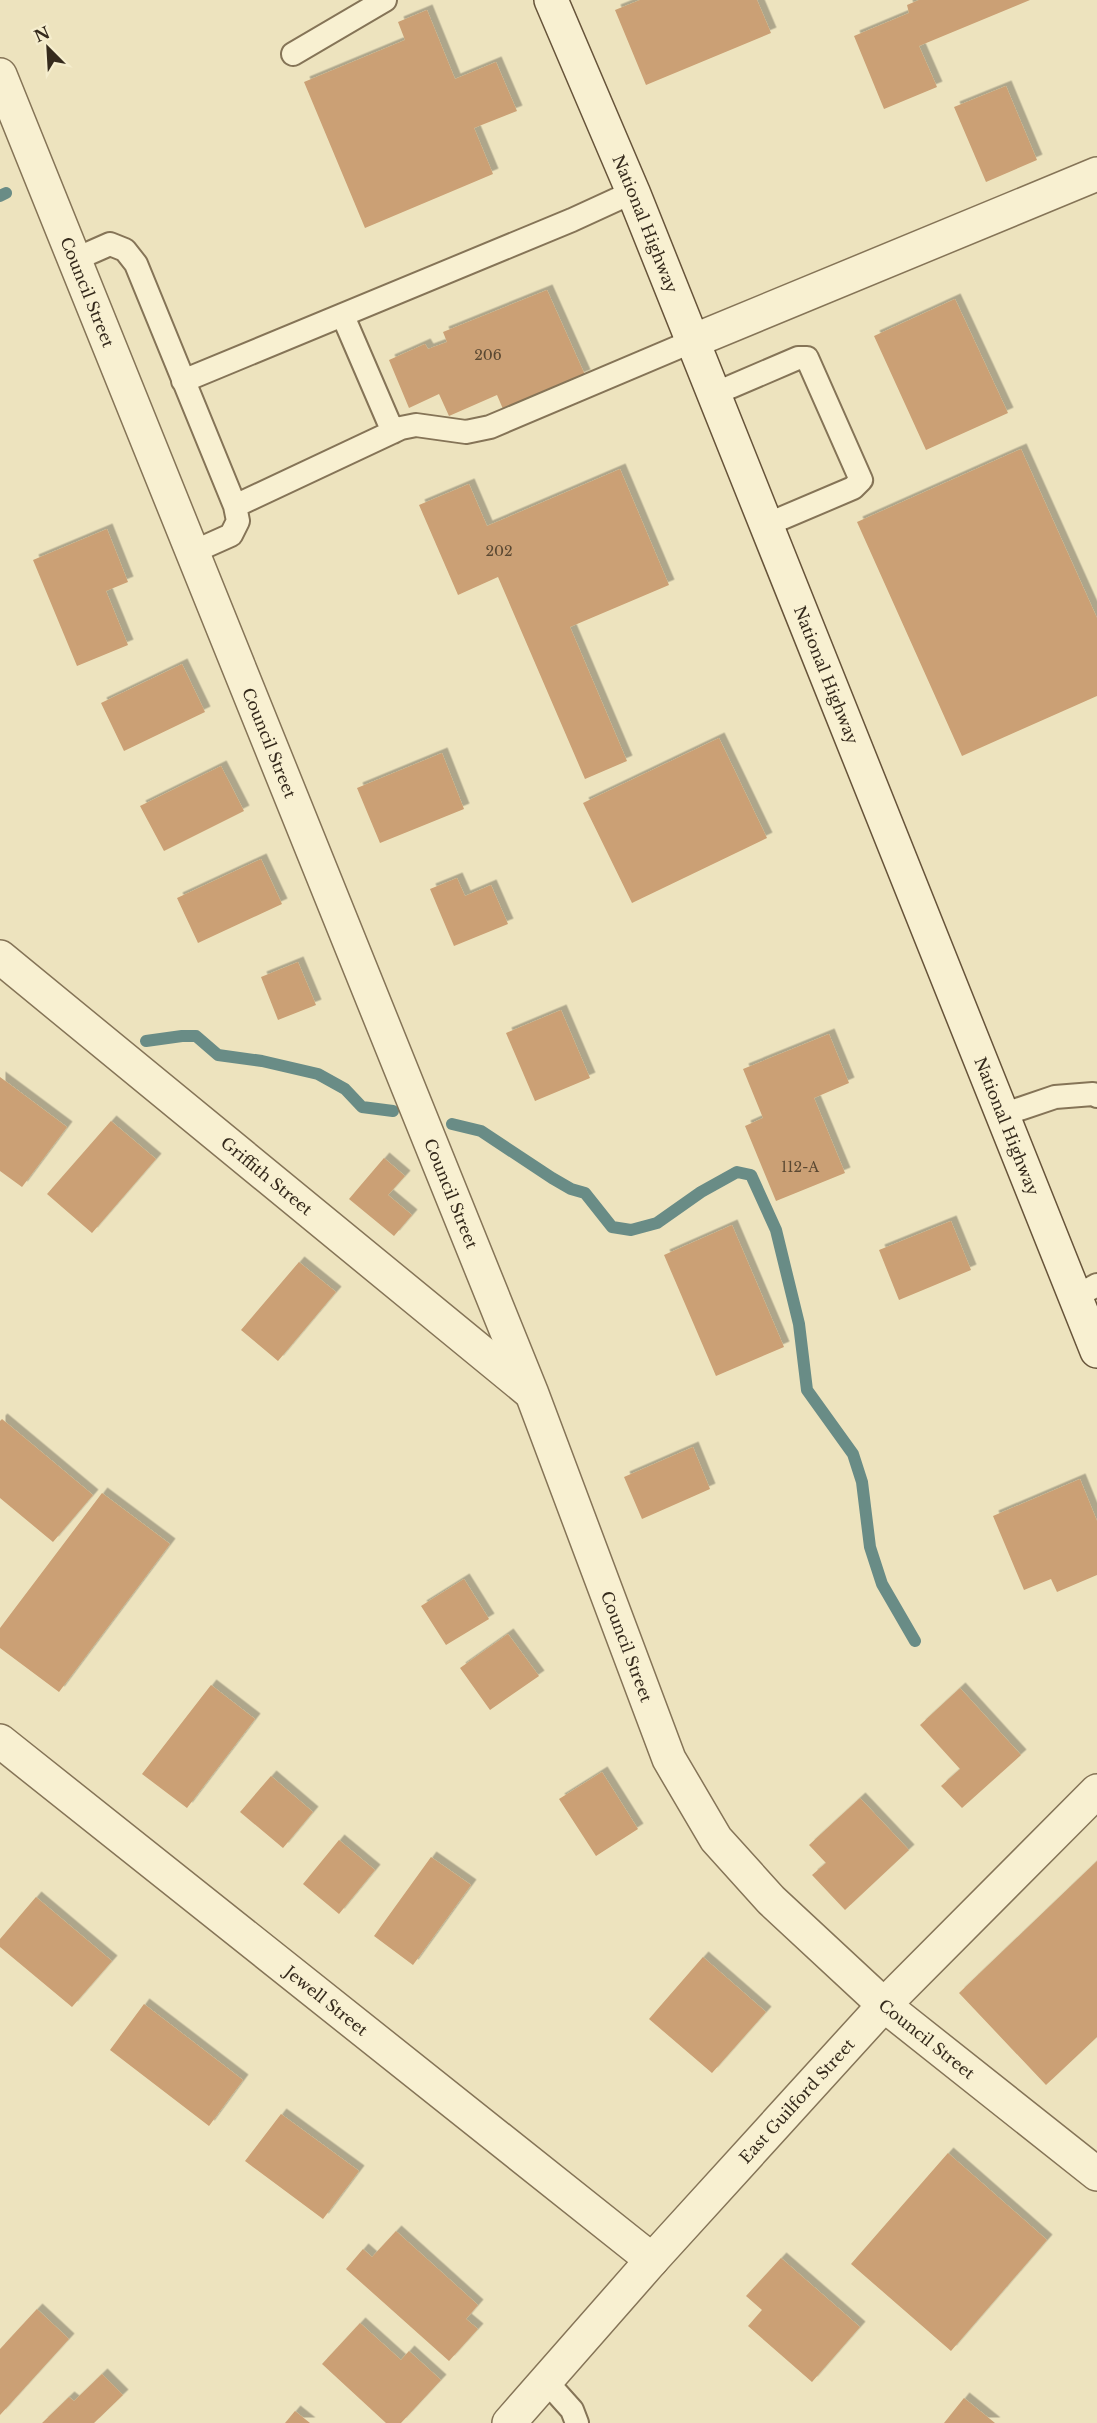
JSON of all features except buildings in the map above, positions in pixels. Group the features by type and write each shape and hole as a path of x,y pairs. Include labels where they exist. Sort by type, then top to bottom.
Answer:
{"street":[{"name":"National Highway","path":"551,0 633,192 1002,1115 1086,1291 1097,1351"},
{"name":"Council Street","path":"0,75 532,1394 669,1760 716,1839 771,1900 884,2005 1097,2174"},
{"path":"693,341 1097,174"},
{"name":"Griffith Street","path":"0,957 532,1394"},
{"name":"Jewell Street","path":"0,1741 652,2260"},
{"name":"East Guilford Street","path":"509,2423 652,2260 884,2005 1097,1791"}],"lane":[{"path":"293,54 386,0"},
{"path":"183,381 572,220 633,192"},
{"path":"76,259 110,244 125,250 136,264 235,506 238,521 231,535 193,552"},
{"path":"342,316 393,432"},
{"path":"235,506 401,428 416,425 466,432 490,427 693,341"},
{"path":"714,394 798,358 807,358 861,480 853,488 766,525"},
{"path":"1002,1115 1055,1097 1093,1094 1097,1096"},
{"path":"546,2381 572,2410 577,2423"}],"waterway":[{"path":"0,196 6,193"},
{"path":"146,1041 196,1036 218,1055 262,1061 318,1074 345,1089 362,1107 393,1111"},
{"path":"452,1124 481,1131 552,1178 571,1189 585,1193 612,1227 631,1230 657,1223 701,1192 737,1172 751,1175 776,1230 799,1324 807,1390 853,1454 862,1482 870,1547 882,1584 915,1641"}]}
